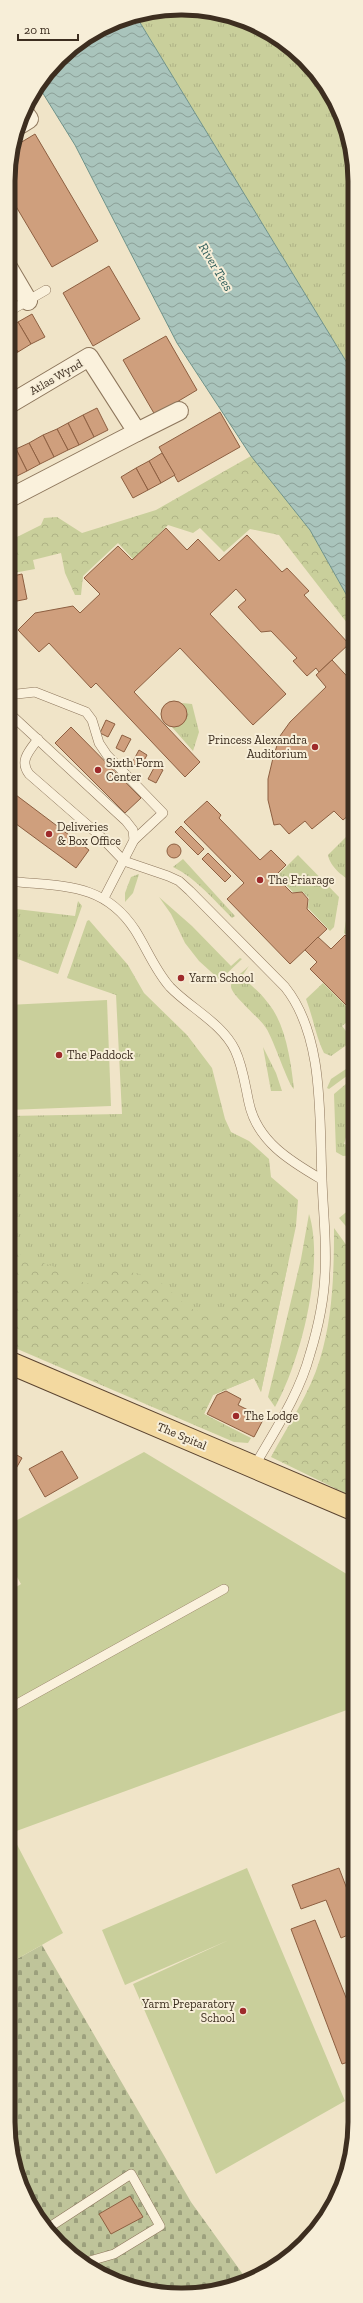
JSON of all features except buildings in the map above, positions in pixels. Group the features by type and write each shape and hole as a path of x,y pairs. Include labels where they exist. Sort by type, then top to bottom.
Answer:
{"main road":[{"name":"The Spital","path":"15,1365 348,1507"}],"street":[{"path":"15,279 28,301"},
{"name":"Atlas Wynd","path":"15,401 89,357 137,432"},
{"path":"15,495 179,411"}],"lane":[{"path":"15,308 46,290"},
{"path":"15,694 29,692 43,694 80,708 90,716 98,743 107,755 163,813 134,840 104,898"},
{"path":"15,718 126,821 132,830 134,840"},
{"path":"38,739 28,752 24,762 24,768 124,861 179,881 285,987 295,1000 305,1024 317,1074 326,1274 312,1347 301,1382 279,1425 254,1467"},
{"path":"15,882 90,892 104,898 129,921 159,972 169,985 211,1022 234,1048 256,1127 284,1155 322,1179"},
{"path":"15,1705 224,1589"},
{"path":"51,2226 131,2174 160,2226 114,2254 90,2261"}],"green space":[{"path":"171,15 203,16 235,24 255,32 283,49 291,56 314,80 326,98 339,128 345,149 348,171 348,364 139,21"},
{"path":"348,266 348,280 343,279 342,271"},
{"path":"251,456 310,530 348,598 348,624 279,535 250,529 224,552 200,528 193,533 168,525 133,559 118,543 83,576 81,595 75,595 65,573 61,553 33,560 35,569 15,573 15,538 41,525 44,518 57,517 82,533 156,510"},
{"path":"182,703 192,704 199,732 193,751 171,726 180,725 186,719 187,710"},
{"path":"348,835 348,879 338,872 328,855"},
{"path":"298,855 339,897 334,927 330,931 308,908 309,898 303,892 293,892 277,876"},
{"path":"183,859 235,916 232,918 197,883 173,867"},
{"path":"139,874 133,893 125,902 125,893 131,877"},
{"path":"159,897 192,926 231,966 240,958 242,959 220,980 199,961 185,943 171,914"},
{"path":"78,901 82,906 58,974 15,958 15,909 75,916"},
{"path":"348,907 348,937 344,933"},
{"path":"89,920 128,965 144,993 187,1035 212,1068 225,1119 231,1132 249,1141 269,1159 271,1177 298,1200 296,1226 261,1392 254,1378 213,1395 204,1414 251,1438 248,1443 234,1442 15,1348 15,1116 122,1114 116,995 67,978 87,921"},
{"path":"249,966 242,976 265,999 279,1022 287,1044 294,1089 291,1086 266,1028 232,990 231,986 233,981"},
{"path":"323,983 348,1008 348,1021 342,1026 348,1034 348,1044 331,1056 324,1053 321,1047 306,999"},
{"name":"The Paddock","path":"107,1000 111,1106 15,1110 15,1005"},
{"path":"263,1047 276,1073 282,1091 271,1091"},
{"path":"348,1068 348,1075 329,1089 327,1088 331,1079"},
{"path":"347,1083 348,1084 348,1131 344,1144 348,1145 348,1156 343,1156 336,1152 334,1094"},
{"path":"348,1211 348,1229 339,1218"},
{"path":"309,1214 313,1235 314,1259 308,1312 294,1364 285,1388 275,1407 268,1397 301,1259"},
{"path":"334,1228 348,1247 348,1495 271,1457 305,1397 316,1372 328,1327 334,1261"},
{"path":"15,1252 61,1269 84,1283 92,1284 99,1280 105,1271 115,1268 157,1279 189,1308 204,1313 223,1312 273,1270 288,1264 261,1392 254,1378 213,1395 204,1414 223,1424 214,1433 15,1346"},
{"path":"144,1452 348,1575 348,1710 15,1832 15,1588 21,1584 15,1573 15,1521"},
{"path":"15,1841 63,1933 15,1960"},
{"name":"Yarm Preparatory School","path":"247,1868 345,2101 216,2174 133,1984 229,1940 125,1985 102,1930"},
{"path":"42,1945 191,2202 244,2275 203,2287 171,2288 149,2285 128,2279 98,2266 72,2247 49,2223 32,2195 24,2175 16,2143 15,1960"}],"water":[{"name":"River Tees","path":"139,21 348,364 348,598 310,530 251,456 177,343 75,145 42,91 56,72 80,49 108,32"}],"place":[{"name":"Princess Alexandra Auditorium","path":"315,747"},
{"name":"Sixth Form Center","path":"98,770"},
{"name":"Deliveries & Box Office","path":"49,834"},
{"name":"The Friarage","path":"260,880"},
{"name":"Yarm School","path":"181,978"},
{"name":"The Paddock","path":"59,1055"},
{"name":"The Lodge","path":"236,1416"},
{"name":"Yarm Preparatory School","path":"243,2011"}]}
